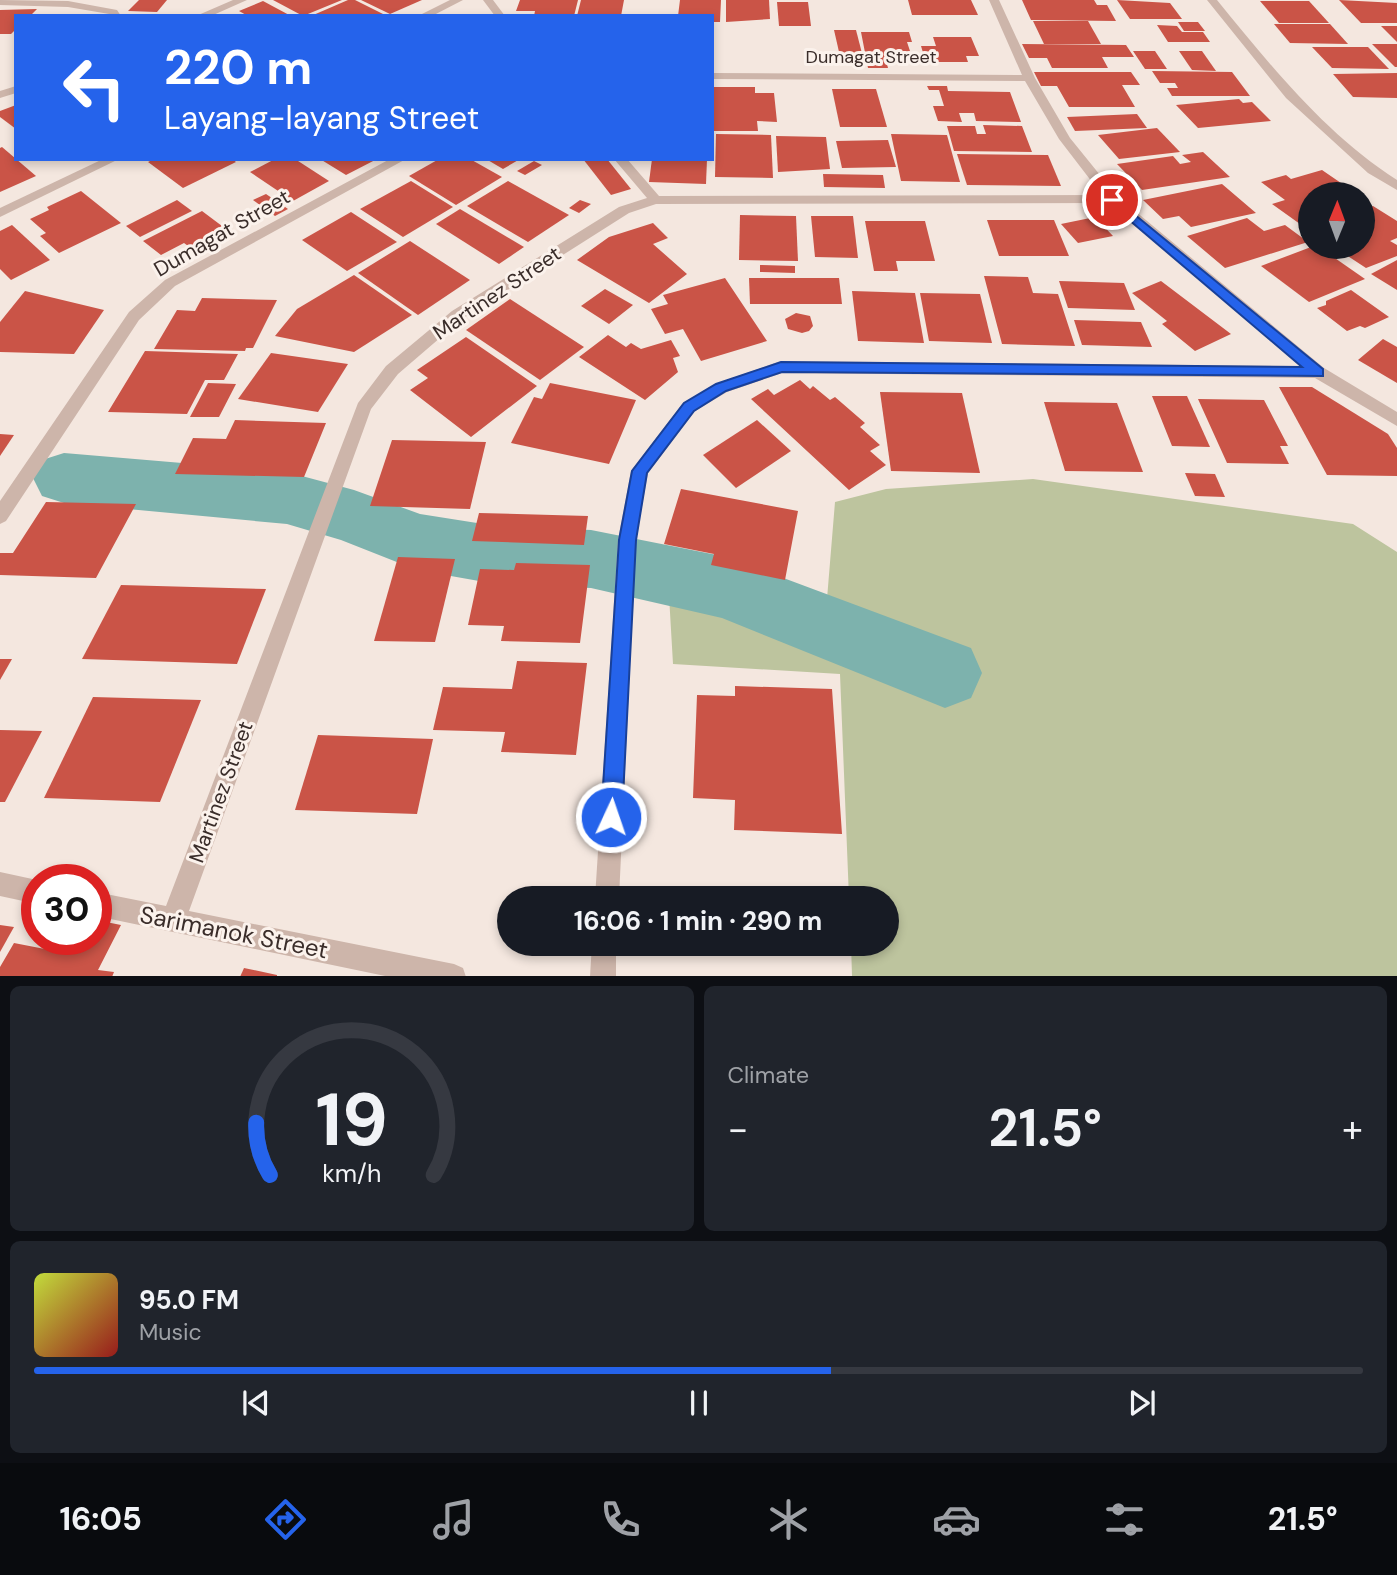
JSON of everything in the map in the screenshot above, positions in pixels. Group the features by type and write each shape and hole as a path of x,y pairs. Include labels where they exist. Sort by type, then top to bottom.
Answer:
{"street":[{"path":"206,14 242,0"},
{"path":"427,14 458,0"},
{"path":"995,0 1028,78 1066,139 1112,200 1318,372 1397,420"},
{"path":"1212,0 1290,96 1372,170 1397,186"},
{"path":"0,2 68,4 116,11"},
{"name":"Dumagat Street","path":"714,76 1028,78"},
{"path":"0,213 109,161"},
{"name":"Dumagat Street","path":"0,516 134,316 170,284 396,161"},
{"path":"622,161 655,200"},
{"name":"Martinez Street","path":"173,920 364,407 392,370 457,315 624,209 655,200 1112,200"},
{"path":"608,886 627,540 640,471 689,407 721,388 781,367 1318,372"},
{"path":"0,884 21,889"},
{"name":"Sarimanok Street","path":"112,907 376,969 454,976"},
{"path":"603,976 604,956"}],"green space":[{"path":"1033,479 1353,524 1397,552 1397,976 852,976 851,956 899,956 899,886 849,886 840,674 673,664 667,561 827,599 835,502 886,489"}],"building":[{"path":"139,0 167,0 157,12 128,11"},
{"path":"273,0 342,0 308,14 299,14"},
{"path":"348,0 355,0 383,14 316,14"},
{"path":"361,0 422,0 390,14"},
{"path":"520,0 578,0 574,14 516,11"},
{"path":"581,0 624,0 621,14 578,14"},
{"path":"680,0 721,0 720,22 714,22 714,14 678,14"},
{"path":"726,0 769,0 770,19 726,22"},
{"path":"908,0 971,0 978,15 912,15"},
{"path":"1022,0 1094,0 1097,5 1107,5 1116,21 1031,20"},
{"path":"1117,0 1170,3 1182,19 1130,19"},
{"path":"1339,0 1397,3 1397,23 1361,23"},
{"path":"263,1 287,14 244,14 239,11"},
{"path":"1260,1 1309,1 1329,23 1279,23"},
{"path":"777,2 808,2 811,26 779,26"},
{"path":"37,9 32,14 14,14 14,31 11,34 0,34 0,10"},
{"path":"1033,21 1088,21 1101,44 1044,44"},
{"path":"1178,22 1198,22 1205,31 1184,31"},
{"path":"1274,24 1330,24 1348,44 1290,43"},
{"path":"1157,25 1177,26 1182,32 1203,32 1210,42 1168,42"},
{"path":"1381,26 1397,26 1397,42"},
{"path":"834,30 856,30 865,65 842,65"},
{"path":"861,32 909,32 912,42 907,42 911,54 890,54 892,60 886,60 888,68 868,68"},
{"path":"933,37 971,37 979,56 966,56 968,62 935,62 933,56 924,56 921,46 936,46"},
{"path":"1022,44 1126,45 1134,57 1102,57 1108,68 1052,68 1047,58 1029,58"},
{"path":"1372,44 1397,44 1397,67 1395,67"},
{"path":"1312,47 1368,47 1389,69 1332,68"},
{"path":"1133,51 1155,51 1167,69 1145,69"},
{"path":"1179,51 1202,51 1216,71 1192,70"},
{"path":"1152,71 1232,72 1250,96 1172,96 1167,88 1178,88 1175,83 1160,83"},
{"path":"1034,72 1131,72 1140,85 1122,85 1135,107 1069,107 1057,86 1041,86"},
{"path":"1397,73 1397,98 1353,97 1333,74"},
{"path":"927,86 947,86 948,91 1010,92 1021,122 976,121 974,113 959,113 962,122 938,121 933,106 944,106 939,90 929,90"},
{"path":"714,87 755,87 755,93 774,93 777,122 757,121 758,131 714,131"},
{"path":"832,89 876,89 887,127 840,127"},
{"path":"1239,99 1243,103 1252,102 1271,121 1198,128 1176,105"},
{"path":"14,106 14,128 0,117 0,111"},
{"path":"1137,114 1147,128 1075,131 1067,117"},
{"path":"983,125 1022,126 1032,152 954,151 947,126 975,126 977,134 986,134"},
{"path":"1157,128 1180,152 1119,159 1098,135"},
{"path":"716,134 771,135 773,178 715,177"},
{"path":"891,134 947,135 960,182 901,181"},
{"path":"776,136 826,137 830,169 778,172"},
{"path":"888,140 896,167 842,168 836,141"},
{"path":"2,147 14,157 14,161 18,161 36,176 0,192"},
{"path":"1203,152 1230,177 1142,190 1117,164 1173,156 1180,164 1191,162 1182,155"},
{"path":"957,154 1048,155 1061,186 967,185"},
{"path":"235,161 236,162 183,188 148,162"},
{"path":"271,161 298,161 329,181 293,201 250,172"},
{"path":"323,161 373,161 346,175"},
{"path":"435,161 474,161 502,177 456,205 409,176"},
{"path":"489,161 517,161 503,169"},
{"path":"534,161 542,165 525,175 517,171"},
{"path":"585,161 609,161 631,189 611,195"},
{"path":"652,161 707,161 706,184 649,182"},
{"path":"1322,170 1340,182 1298,182 1298,223 1272,204 1285,200 1261,182 1286,175 1291,179"},
{"path":"823,174 883,175 885,188 824,187"},
{"path":"411,181 453,207 403,237 360,209"},
{"path":"508,181 569,215 528,242 467,206"},
{"path":"1222,184 1256,213 1191,227 1179,216 1163,219 1143,200"},
{"path":"81,191 121,223 59,253 40,236 46,233 30,219 49,210 47,207"},
{"path":"266,194 288,209 275,216 253,200"},
{"path":"177,200 192,211 140,237 126,226"},
{"path":"580,200 591,204 579,213 569,208"},
{"path":"1376,208 1397,221 1397,238 1390,241 1397,245 1397,256 1366,268 1352,259 1376,259"},
{"path":"460,209 524,247 499,264 436,224"},
{"path":"202,211 230,232 195,251 184,243 161,255 143,241"},
{"path":"351,212 397,242 347,271 302,240"},
{"path":"740,215 796,216 798,261 739,260"},
{"path":"811,216 853,216 858,258 815,257"},
{"path":"1095,217 1113,236 1078,243 1061,224"},
{"path":"1247,218 1264,231 1285,225 1298,235 1298,245 1225,268 1187,236"},
{"path":"987,220 1054,220 1069,256 999,256"},
{"path":"865,221 925,221 935,261 896,261 898,271 874,271"},
{"path":"653,223 668,238 653,244 687,274 649,303 577,260 609,237"},
{"path":"12,225 50,260 11,280 0,269 0,231"},
{"path":"410,241 470,280 418,315 358,273"},
{"path":"1298,252 1298,259 1336,259 1365,279 1309,302 1261,266"},
{"path":"1397,260 1397,290 1371,274"},
{"path":"760,265 795,266 795,273 760,272"},
{"path":"354,275 412,315 354,352 275,336 297,309"},
{"path":"984,276 1028,277 1033,293 1058,294 1075,346 1002,344"},
{"path":"725,278 767,341 701,361 683,329 665,334 651,309 668,304 663,295"},
{"path":"749,278 839,278 842,304 750,304"},
{"path":"1059,281 1124,283 1135,310 1068,308"},
{"path":"1161,281 1231,334 1195,351 1162,324 1167,321 1132,293"},
{"path":"605,289 633,305 609,324 581,306"},
{"path":"1351,290 1389,317 1365,328 1360,326 1347,331 1317,308"},
{"path":"25,291 104,310 74,354 0,352 0,322"},
{"path":"852,291 915,293 924,343 858,341"},
{"path":"920,293 980,294 992,343 929,341"},
{"path":"202,298 277,300 253,348 246,348 245,351 154,349 177,310 195,311"},
{"path":"510,299 584,347 540,380 466,330"},
{"path":"796,313 810,316 813,326 809,331 802,333 788,329 785,319"},
{"path":"1074,320 1141,322 1152,347 1082,345"},
{"path":"608,335 626,347 631,343 641,349 671,340 680,356 673,358 678,372 645,400 579,357"},
{"path":"466,337 537,386 471,437 410,390 428,378 417,370"},
{"path":"1383,339 1397,347 1397,383 1358,360"},
{"path":"145,351 238,354 224,380 205,380 187,414 108,412"},
{"path":"271,353 348,364 318,412 238,399"},
{"path":"800,380 810,389 813,386 830,400 835,397 865,423 860,427 880,445 870,451 886,465 849,490 751,399 768,389 774,395"},
{"path":"208,383 236,384 219,417 190,417"},
{"path":"550,383 636,400 609,464 511,443 534,397 542,399"},
{"path":"1279,387 1312,387 1388,434 1397,448 1397,476 1327,475"},
{"path":"880,392 962,393 980,473 891,471"},
{"path":"1152,396 1187,396 1210,447 1172,446"},
{"path":"1198,399 1264,400 1288,446 1280,446 1289,464 1227,463"},
{"path":"1044,402 1117,403 1143,472 1065,471"},
{"path":"235,420 326,423 304,477 175,474 193,438 226,439"},
{"path":"757,420 791,451 736,488 703,455"},
{"path":"0,434 14,435 0,456"},
{"path":"392,440 486,442 470,509 370,506"},
{"path":"1185,473 1215,474 1225,497 1195,496"},
{"path":"681,489 798,511 785,580 711,565 714,554 664,544"},
{"path":"46,502 136,504 96,578 0,575 0,553 13,553"},
{"path":"479,513 588,516 584,545 472,541"},
{"path":"398,557 455,559 435,642 374,641"},
{"path":"516,563 590,565 580,643 501,641 504,626 468,625 480,569 514,570"},
{"path":"121,585 266,589 237,664 82,659"},
{"path":"0,659 12,659 0,680"},
{"path":"517,661 587,663 576,755 501,752 505,732 433,730 443,687 512,689"},
{"path":"735,686 832,689 842,834 734,830 735,800 693,798 697,695 735,696"},
{"path":"93,697 201,700 160,802 44,798"},
{"path":"0,730 42,731 5,802 0,802"},
{"path":"318,735 433,739 417,814 295,810"},
{"path":"112,923 121,925 112,943"},
{"path":"0,925 14,927 0,952"},
{"path":"14,943 21,944 21,955 106,955 98,970 114,972 112,976 0,976 0,967"},
{"path":"244,968 277,975 277,976 240,976"}],"waterway":[{"path":"64,478 287,498 354,517 417,542 496,555 591,559 727,588 945,673"}],"route":[{"path":"611,817 627,540 640,471 689,407 721,388 781,367 1318,372 1112,200"}]}
